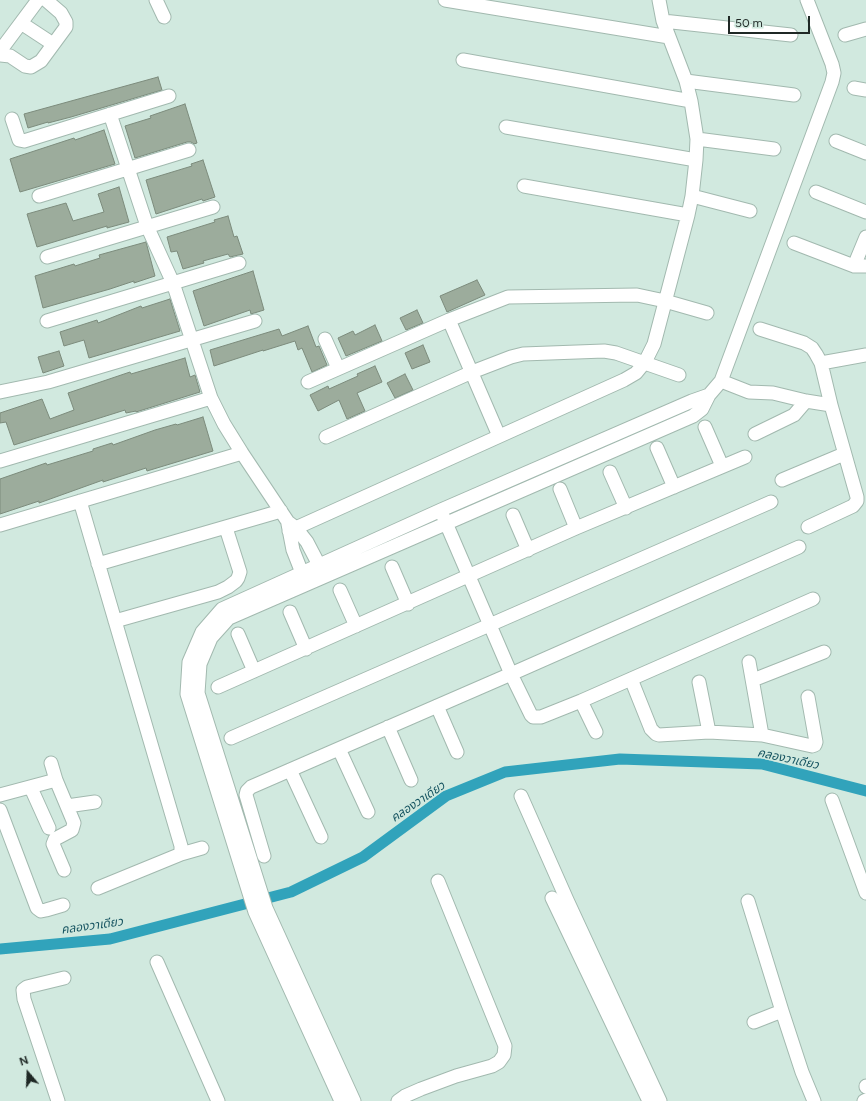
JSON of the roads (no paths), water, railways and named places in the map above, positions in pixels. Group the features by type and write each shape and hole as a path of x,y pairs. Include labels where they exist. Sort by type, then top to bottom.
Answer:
{"street":[{"path":"0,51 38,0"},
{"path":"0,55 10,56 25,66 32,67 41,61 66,27 66,22 61,13 46,0"},
{"path":"156,0 164,17"},
{"path":"445,0 669,37"},
{"path":"98,564 226,528 289,523 499,436 624,380 636,373 645,362 654,344 688,215 692,196 696,160 696,139 691,101 686,81 663,21 659,0"},
{"path":"354,1101 334,1071 260,908 218,776 187,694 189,662 202,632 222,609 443,517 692,401 709,396 721,381 832,82 834,73 832,64 807,0"},
{"path":"663,21 791,35"},
{"path":"20,23 53,44"},
{"path":"845,35 866,29"},
{"path":"463,60 691,101"},
{"path":"686,81 794,95"},
{"path":"12,119 19,140 24,142 169,96"},
{"path":"110,114 147,226 173,283 211,398 224,424 242,453 289,523 307,542 312,572"},
{"path":"506,127 696,160"},
{"path":"696,139 774,149"},
{"path":"836,141 866,153"},
{"path":"39,196 189,150"},
{"path":"524,186 688,215"},
{"path":"816,192 866,212"},
{"path":"692,196 750,211"},
{"path":"47,257 213,207"},
{"path":"794,243 860,266 866,238"},
{"path":"47,321 239,263"},
{"path":"308,382 449,320 502,299 520,296 638,295 665,300 707,313"},
{"path":"449,320 499,436"},
{"path":"0,392 40,385 255,321"},
{"path":"760,329 804,343 812,348 821,362 830,405 857,497 856,503 853,506 808,527"},
{"path":"325,339 338,368"},
{"path":"326,437 472,372 522,354 604,351 645,362 679,375"},
{"path":"821,362 866,355"},
{"path":"721,381 750,392 773,394 830,405"},
{"path":"0,461 211,398"},
{"path":"755,434 794,415 806,401"},
{"path":"705,427 722,466"},
{"path":"657,448 674,487"},
{"path":"0,525 242,453"},
{"path":"782,480 844,454"},
{"path":"218,687 408,604 576,528 745,457"},
{"path":"610,472 626,508"},
{"path":"560,489 576,528"},
{"path":"80,501 181,846 181,854"},
{"path":"231,738 771,502"},
{"path":"513,515 528,550"},
{"path":"443,517 511,674 531,715 534,717 541,717 631,680 813,599"},
{"path":"289,523 293,550 312,572"},
{"path":"115,621 218,592 236,581 240,572 226,528"},
{"path":"264,856 246,795 247,791 251,787 799,547"},
{"path":"392,567 408,604"},
{"path":"340,590 356,626"},
{"path":"290,612 306,649"},
{"path":"238,634 254,671"},
{"path":"753,680 824,652"},
{"path":"749,662 762,735"},
{"path":"631,680 651,729 659,735 708,732 762,735 809,746 815,745 816,742 808,697"},
{"path":"699,682 708,732"},
{"path":"581,701 596,732"},
{"path":"437,706 457,752"},
{"path":"388,728 411,780"},
{"path":"339,749 368,812"},
{"path":"51,763 56,780 74,823 72,830 55,839 53,844 64,870"},
{"path":"290,770 321,837"},
{"path":"0,796 56,780"},
{"path":"31,788 49,828"},
{"path":"521,796 567,900 660,1101"},
{"path":"832,800 866,893"},
{"path":"67,806 95,802"},
{"path":"0,810 37,908 42,911 63,905"},
{"path":"98,888 181,854 202,848"},
{"path":"398,1101 405,1096 456,1076 492,1066 499,1062 504,1055 505,1046 438,881"},
{"path":"552,898 649,1101"},
{"path":"748,901 782,1012 802,1072 814,1101"},
{"path":"157,962 218,1101"},
{"path":"58,1101 24,998 23,990 27,987 64,978"},
{"path":"754,1022 782,1012"},
{"path":"334,1071 341,1101"}],"waterway":[{"name":"คลองวาเดียว","path":"0,949 110,939 291,892 363,857 446,796 505,772 620,759 762,764 866,791"}]}
